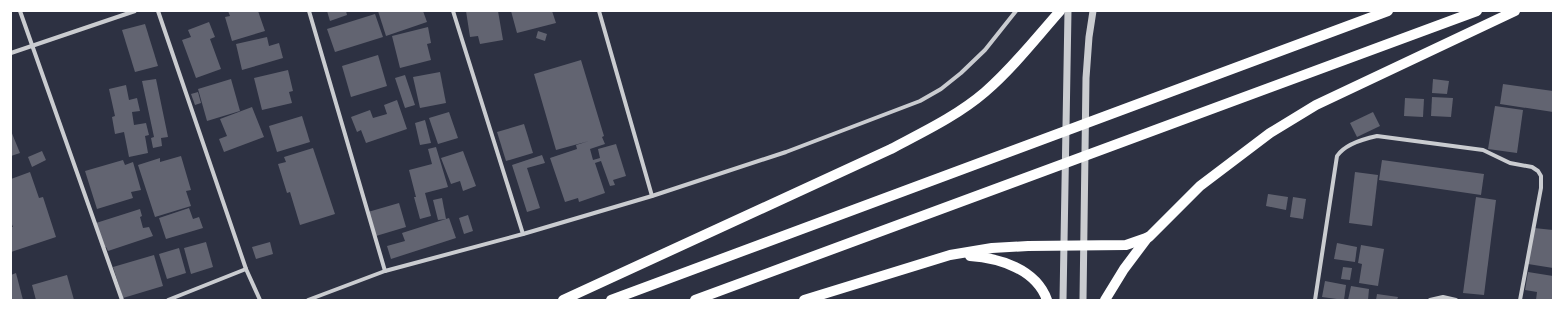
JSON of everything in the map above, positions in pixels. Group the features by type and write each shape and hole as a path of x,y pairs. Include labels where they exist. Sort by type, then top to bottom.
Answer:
{"highway":[{"path":"563,300 891,149 937,124 985,92 1022,54 1060,11"},
{"path":"611,300 1388,11"},
{"path":"695,300 1477,11"},
{"path":"1105,300 1124,269 1149,236 1200,186 1270,133 1316,105 1514,11"},
{"path":"804,300 950,255 992,248 1063,245 1126,245 1149,236"},
{"path":"950,255 986,257 1008,264 1031,277 1046,296 1047,300"}],"street":[{"path":"20,11 122,300"},
{"path":"11,53 135,11"},
{"path":"158,11 246,269 260,300"},
{"path":"309,11 385,272"},
{"path":"454,11 523,234"},
{"path":"599,11 652,196"},
{"path":"308,300 385,272 523,234 652,196 786,152 920,101 941,89 961,73 985,50 1016,11"},
{"path":"1063,300 1068,11"},
{"path":"1083,300 1085,246 1086,78 1089,37 1094,11"},
{"path":"1315,300 1337,156 1340,151 1347,147 1377,136 1482,150 1501,160 1532,167 1538,172 1541,176 1541,188 1520,300"},
{"path":"168,300 246,269"},
{"path":"1430,300 1443,297 1456,300"}],"building":[{"path":"228,11 258,11 265,31 232,41 225,17 230,16"},
{"path":"327,11 346,11 347,15 330,21"},
{"path":"378,11 423,11 427,22 386,36"},
{"path":"466,11 498,11 503,40 480,44 478,36 470,37"},
{"path":"511,11 552,11 556,23 517,33"},
{"path":"375,14 383,37 335,52 327,29"},
{"path":"209,22 215,37 210,39 221,69 196,78 182,40 191,37 188,30"},
{"path":"145,24 158,66 135,72 122,30"},
{"path":"428,27 431,43 427,44 431,60 400,68 392,36"},
{"path":"538,31 547,34 545,41 536,38"},
{"path":"267,37 269,46 279,43 283,58 242,70 236,44"},
{"path":"378,55 387,86 351,97 342,66"},
{"path":"581,60 604,136 602,137 605,144 590,149 593,160 600,158 598,149 616,144 626,176 613,180 615,185 610,186 601,161 595,163 605,193 579,202 578,198 565,202 550,158 577,149 576,145 589,141 556,150 534,74"},
{"path":"288,70 293,91 289,92 292,103 262,110 254,78"},
{"path":"440,72 446,103 420,108 413,77"},
{"path":"405,75 415,105 405,108 395,78"},
{"path":"156,79 168,137 161,138 162,146 153,148 151,138 154,137 142,81"},
{"path":"231,79 240,111 207,121 198,89"},
{"path":"1433,79 1449,81 1447,94 1432,93"},
{"path":"1503,84 1553,91 1553,112 1500,104"},
{"path":"126,85 129,100 137,98 140,111 132,112 134,125 146,123 149,135 145,136 148,153 129,157 124,132 115,134 112,117 115,116 109,89"},
{"path":"198,92 201,103 195,105 191,94"},
{"path":"1432,97 1453,98 1451,117 1431,116"},
{"path":"1405,98 1424,99 1423,117 1404,116"},
{"path":"397,100 407,129 366,143 361,130 357,132 351,117 370,110 373,118 387,114 384,105"},
{"path":"1495,106 1523,110 1517,153 1488,149"},
{"path":"252,107 264,137 224,152 219,139 227,136 220,119"},
{"path":"449,112 458,138 438,144 429,118"},
{"path":"1373,112 1380,126 1357,137 1350,123"},
{"path":"302,116 310,142 277,152 269,126"},
{"path":"425,120 431,143 420,145 415,123"},
{"path":"524,124 533,153 506,161 497,132"},
{"path":"11,131 20,153 11,156"},
{"path":"436,147 448,187 425,193 431,216 420,219 409,170 432,164 428,149"},
{"path":"313,148 335,214 300,225 290,192 287,193 278,164 286,162 284,157"},
{"path":"42,151 46,160 32,167 28,157"},
{"path":"463,151 476,186 463,191 460,181 451,184 441,158"},
{"path":"542,155 545,163 527,168 540,208 527,212 512,165"},
{"path":"181,156 191,190 186,191 191,206 155,217 138,165 160,158 160,162"},
{"path":"123,160 125,165 133,162 141,190 131,192 133,198 97,209 85,171"},
{"path":"1382,160 1484,174 1481,195 1379,180"},
{"path":"30,172 39,198 43,197 56,237 11,252 11,227 13,227 11,222 11,179"},
{"path":"1355,172 1378,175 1372,226 1349,223"},
{"path":"1268,194 1288,197 1286,210 1266,206"},
{"path":"1293,197 1306,199 1303,219 1290,217"},
{"path":"1476,197 1496,200 1484,295 1463,293"},
{"path":"442,198 446,219 438,220 433,200"},
{"path":"399,203 406,227 376,236 368,212"},
{"path":"189,208 193,219 199,217 203,228 166,239 159,218"},
{"path":"140,209 142,216 140,217 143,228 149,227 153,236 108,251 106,247 104,247 96,223"},
{"path":"468,215 473,231 464,234 459,218"},
{"path":"449,218 456,238 391,259 387,246 405,241 402,233"},
{"path":"1534,228 1553,230 1553,268 1528,264"},
{"path":"206,242 213,267 191,274 184,248"},
{"path":"270,242 273,254 256,259 252,247"},
{"path":"1337,243 1357,247 1355,262 1334,259"},
{"path":"1361,245 1384,249 1378,286 1359,283 1362,264 1358,263"},
{"path":"179,248 186,273 167,279 159,254"},
{"path":"154,255 163,286 123,298 113,267"},
{"path":"1343,267 1352,268 1350,280 1341,279"},
{"path":"1528,272 1553,276 1553,300 1536,300 1537,292 1525,290"},
{"path":"16,273 23,300 11,300 11,275"},
{"path":"67,275 74,300 36,300 32,285"},
{"path":"1325,281 1346,285 1344,300 1322,297"},
{"path":"1351,286 1369,289 1368,300 1348,300"},
{"path":"1377,294 1398,297 1397,300 1376,300"}]}
